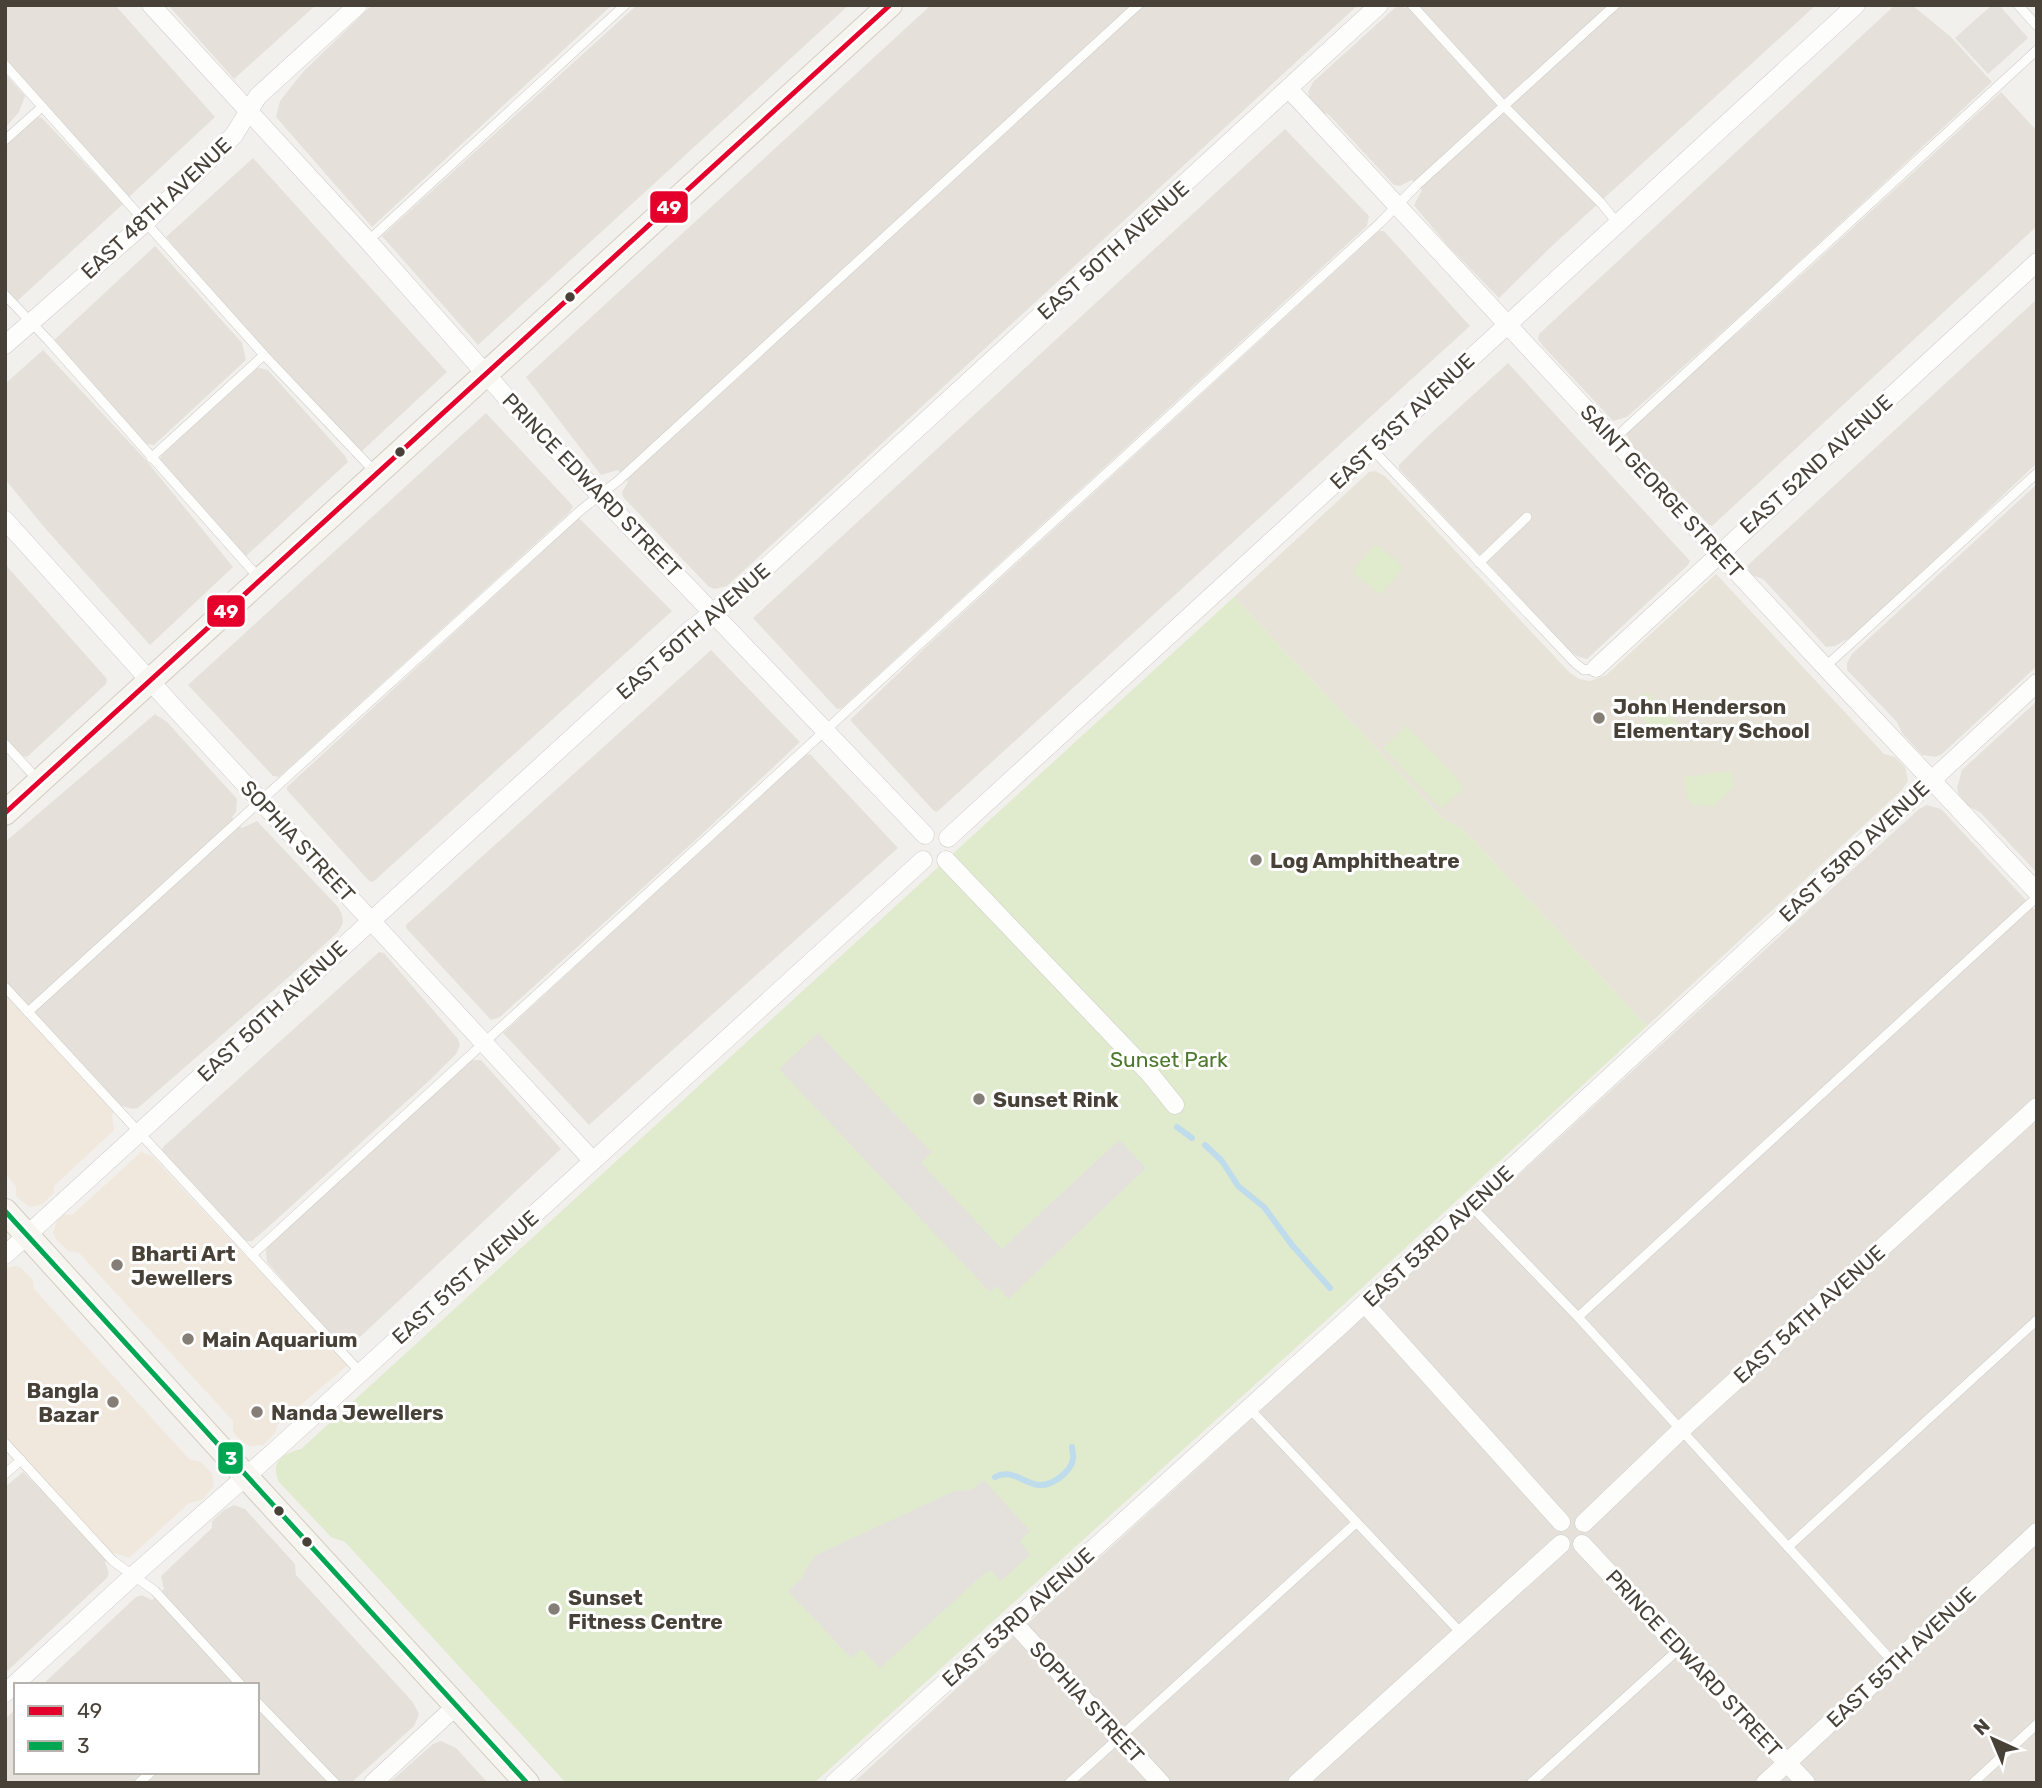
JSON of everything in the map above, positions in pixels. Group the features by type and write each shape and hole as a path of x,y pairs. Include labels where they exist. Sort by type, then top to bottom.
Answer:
{"street":[{"name":"PRINCE EDWARD STREET","path":"152,5 486,374 925,835"},
{"name":"EAST 48TH AVENUE","path":"5,345 147,221 234,135 258,96 358,5"},
{"path":"5,813 890,5"},
{"name":"EAST 50TH AVENUE","path":"5,1255 679,640 737,594 1379,5"},
{"name":"EAST 51ST AVENUE","path":"948,838 1856,5"},
{"name":"SAINT GEORGE STREET","path":"1289,89 2037,894"},
{"name":"EAST 52ND AVENUE","path":"1596,668 2037,262"},
{"name":"SOPHIA STREET","path":"5,520 593,1161"},
{"name":"EAST 53RD AVENUE","path":"834,1783 1365,1304 2037,683"},
{"path":"939,832 948,838 951,852 946,860 937,865 923,860 918,850 925,835 939,832"},
{"name":"EAST 51ST AVENUE","path":"16,1683 923,860"},
{"path":"946,860 1141,1064 1175,1105"},
{"name":"EAST 54TH AVENUE","path":"1584,1523 1681,1431 2037,1107"},
{"path":"5,1211 527,1783"},
{"path":"1365,1304 1561,1522"},
{"path":"1570,1518 1584,1523 1587,1532 1582,1544 1574,1548 1561,1544 1557,1530 1561,1522 1570,1518"},
{"name":"EAST 55TH AVENUE","path":"1765,1783 1893,1662 2037,1532"},
{"path":"1297,1783 1561,1544"},
{"name":"PRINCE EDWARD STREET","path":"1582,1544 1806,1783"},
{"name":"SOPHIA STREET","path":"1013,1622 1161,1783"},
{"path":"373,1783 456,1706"}],"lane":[{"path":"368,241 625,5"},
{"path":"28,1012 600,494 619,480 1138,5"},
{"path":"1412,5 1504,106 1602,204 1618,224"},
{"path":"252,1255 1615,5"},
{"path":"2018,5 2037,26"},
{"path":"1614,439 2037,50"},
{"path":"5,65 264,355 377,474"},
{"path":"5,140 42,107"},
{"path":"5,295 261,580"},
{"path":"151,458 264,355"},
{"path":"1372,449 1575,663 1584,670 1596,668"},
{"path":"1825,667 2037,473"},
{"path":"1479,563 1527,517"},
{"path":"5,744 39,782"},
{"path":"1578,1317 2037,894"},
{"path":"5,987 360,1373"},
{"path":"1470,1205 1578,1317 1893,1662"},
{"path":"1788,1547 2037,1320"},
{"path":"1250,1408 1461,1633"},
{"path":"5,1443 113,1561 155,1591 239,1683"},
{"path":"5,1474 21,1460"},
{"path":"1069,1783 1356,1522"},
{"path":"1531,1783 1680,1647"},
{"path":"259,1704 334,1783"},
{"path":"1973,1783 2037,1724"}],"shaded area":[{"path":"5,5 115,5 215,117 129,197 5,62"},
{"path":"168,5 316,5 234,79"},
{"path":"372,5 612,5 372,227 276,117 280,101 303,72"},
{"path":"637,5 849,5 478,345 382,236"},
{"path":"931,5 1138,5 1020,118 1144,5 1358,5 727,586 715,589 709,587 623,497 622,492 628,482 618,470 601,475 526,377"},
{"path":"1398,5 1405,8 1409,5 1816,5 1554,244 1499,298 1448,246 1414,205 1422,190 1412,180 1400,186 1394,185 1328,114 1319,112 1310,101 1308,92 1313,82"},
{"path":"1895,5 1912,5 1951,37 1992,82 1760,298 1627,417 1613,421 1543,346 1538,339 1539,334"},
{"path":"1992,5 1999,5 2028,38 1988,74 1955,38"},
{"path":"5,74 25,96 19,112 5,128"},
{"path":"2001,92 2037,131 2037,226 1712,526 1709,525 1630,443 1626,432"},
{"path":"37,117 42,118 123,204 15,303 5,293 5,146"},
{"path":"1285,129 1369,216 1367,226 842,708 837,709 753,618"},
{"path":"253,158 447,372 362,451 358,451 253,338 166,237"},
{"path":"1379,231 1384,231 1470,326 937,812 934,811 850,720 930,643"},
{"path":"155,246 242,343 246,360 154,445 146,444 52,342"},
{"path":"2037,299 2037,463 1873,619 1849,638 1835,646 1826,647 1763,579 1752,575 1747,566"},
{"path":"43,350 145,459 233,567 150,645 44,527 5,479 5,384"},
{"path":"1508,363 1690,561 1587,659 1571,652 1399,469 1399,465 1428,436"},
{"path":"254,369 268,370 348,462 246,556 240,553 159,461 162,455"},
{"path":"486,413 573,506 570,512 279,777 273,776 188,685"},
{"name":"John Henderson Elementary School","path":"1375,471 1385,476 1570,673 1579,679 1590,681 1606,675 1716,574 1884,754 1895,757 1905,767 1908,781 1902,790 1647,1026 1463,829 1441,817 1234,597 1369,472"},
{"path":"2037,484 2037,666 1942,754 1935,757 1922,755 1902,733 1897,722 1847,670 1847,663 1852,654"},
{"path":"579,518 672,611 373,882 369,881 287,787"},
{"path":"5,564 107,679 106,684 27,757 5,737"},
{"path":"711,650 800,742 500,1017 491,1020 406,925"},
{"path":"2037,701 2037,873 1981,813 1968,806 1957,788 1962,770"},
{"path":"155,714 167,722 237,799 236,812 232,817 237,823 242,828 257,821 338,907 343,923 338,932 291,975 138,1108 122,1106 117,1110 5,987 5,842"},
{"path":"810,754 898,848 589,1125 503,1033 804,755"},
{"path":"1927,805 1941,809 2037,912 2037,1783 853,1783 1919,809"},
{"path":"379,952 384,953 458,1039 460,1045 456,1054 266,1229 252,1241 244,1241 162,1151 163,1147"},
{"path":"5,987 117,1110 112,1115 114,1130 54,1186 54,1193 42,1204 29,1207 16,1196 16,1186 5,1174"},
{"path":"818,1033 931,1152 921,1163 1002,1249 1119,1140 1146,1168 1008,1299 997,1286 990,1292 779,1069"},
{"path":"473,1060 481,1060 561,1149 345,1351 267,1262 266,1251 269,1244"},
{"path":"141,1152 152,1156 348,1365 278,1424 275,1433 263,1445 250,1446 242,1442 233,1432 233,1421 79,1253 68,1251 53,1233 57,1220 64,1214 72,1215"},
{"path":"20,1267 33,1280 34,1289 189,1459 201,1462 212,1474 214,1486 202,1500 189,1503 129,1558 114,1553 110,1558 5,1443 5,1268"},
{"path":"23,1472 110,1558 105,1562 109,1573 107,1578 5,1673 5,1487"},
{"path":"984,1480 1030,1531 1020,1541 1030,1555 1001,1581 992,1571 987,1571 880,1668 863,1650 851,1658 788,1591 801,1579 814,1556 955,1491 972,1490"},
{"path":"234,1505 245,1509 295,1564 296,1575 412,1701 419,1714 414,1726 351,1783 5,1783 5,1719 14,1711 14,1774 259,1774 259,1683 44,1683 136,1597 142,1595 152,1600 164,1589 161,1576 212,1528 212,1521"},
{"path":"441,1741 456,1748 488,1783 389,1783 433,1744"}],"green space":[{"path":"1373,546 1379,546 1401,565 1402,570 1382,593 1378,593 1354,574 1354,569"},
{"name":"Sunset Park","path":"1234,597 1441,817 1463,829 1647,1026 814,1783 566,1783 345,1542 331,1537 279,1482 276,1475 277,1463 289,1453 301,1449"},
{"path":"1647,692 1679,725 1663,740 1631,708"},
{"path":"1407,725 1465,787 1441,809 1383,748"},
{"path":"1732,771 1734,787 1714,806 1693,805 1685,794 1684,777"}],"waterway":[{"path":"1177,1127 1192,1138"},
{"path":"1205,1145 1222,1161 1238,1186 1264,1207 1292,1245 1330,1288"},
{"path":"995,1477 1006,1474 1033,1484 1050,1483 1069,1469 1073,1458 1072,1447"}],"transit line":[{"name":"49","path":"5,813 890,5"},
{"name":"3","path":"5,1211 527,1783"}],"place":[{"name":"John Henderson Elementary School","path":"1599,718"},
{"name":"Log Amphitheatre","path":"1256,860"},
{"name":"Sunset Rink","path":"979,1099"},
{"name":"Bharti Art Jewellers","path":"117,1265"},
{"name":"Main Aquarium","path":"188,1339"},
{"name":"Bangla Bazar","path":"113,1402"},
{"name":"Nanda Jewellers","path":"257,1412"},
{"name":"Sunset Fitness Centre","path":"554,1609"}]}
